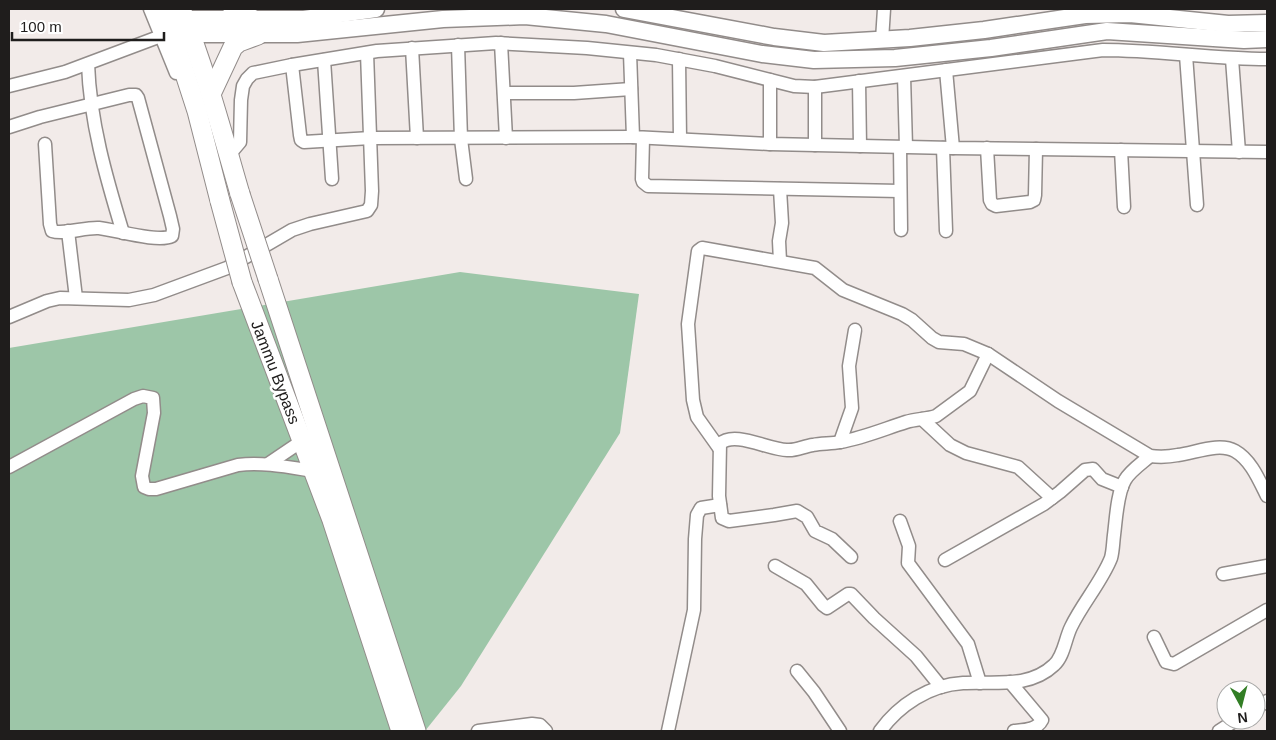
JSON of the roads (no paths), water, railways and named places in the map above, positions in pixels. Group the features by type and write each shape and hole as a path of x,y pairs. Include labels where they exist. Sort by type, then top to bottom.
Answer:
{"highway":[{"path":"211,94 233,47 256,27 233,9"},
{"name":"Jammu Bypass","path":"175,24 211,94 240,194 416,731"},
{"name":"Jammu Bypass","path":"175,24 242,282 335,530 401,731"}],"main road":[{"path":"256,27 304,18 376,9"},
{"path":"624,9 802,42 846,43 984,30 1085,15 1130,14 1228,24 1267,23"},
{"path":"175,24 256,27 318,33 443,19 525,16 606,24 762,54 814,60 904,57 991,48 1107,31 1244,40 1267,39"}],"street":[{"path":"150,9 175,24"},
{"path":"882,40 884,9"},
{"path":"9,86 65,72 88,64 175,24"},
{"path":"501,43 506,138"},
{"path":"229,155 240,142 243,86 246,79 253,74 292,65 412,48 501,43 630,52 715,66 794,86 815,87 1103,50 1147,51 1232,59 1267,59"},
{"path":"458,45 461,139 466,179"},
{"path":"412,48 417,138"},
{"path":"630,52 631,89 642,179 648,186 900,191"},
{"path":"9,317 47,301 60,298 129,300 154,295 228,268 292,230 323,220 367,211 371,205 372,191 368,53"},
{"path":"1186,55 1197,204"},
{"path":"679,59 680,139"},
{"path":"1232,59 1238,152"},
{"path":"324,60 332,179"},
{"path":"88,64 96,136 123,233"},
{"path":"292,65 301,140 308,143 371,138 638,137 770,144 1267,152"},
{"path":"946,70 948,148 946,231"},
{"path":"901,230 900,191 904,76"},
{"path":"770,80 770,144"},
{"path":"859,81 860,146"},
{"path":"815,87 815,145"},
{"path":"504,94 574,93 631,89"},
{"path":"9,127 133,94 138,98 174,233 169,238 165,238 99,228 54,232 51,228 45,144"},
{"path":"987,148 990,200 996,206 1034,200 1036,195 1036,149"},
{"path":"1121,150 1124,207"},
{"path":"780,189 782,223 779,242 780,258"},
{"path":"68,231 76,298"},
{"path":"719,448 697,418 693,400 688,324 698,251 699,249 706,248 780,258 815,268 843,290 902,314 939,342 964,344 988,354 1058,401 1150,456 1179,455 1217,448 1229,448 1237,452 1245,460 1256,474 1267,496"},
{"path":"840,442 852,408 848,366 855,330"},
{"path":"851,557 832,539 816,531 807,517 801,512 792,511 729,520 722,518 719,448 722,442 744,440 788,451 812,445 840,442 907,422 936,416 970,391 988,354"},
{"path":"9,467 142,396 153,398 154,413 142,476 144,487 156,489 238,465 268,464 314,471"},
{"path":"922,419 958,449 966,453 1018,467 1052,498"},
{"path":"268,464 302,442"},
{"path":"882,730 903,706 941,687 962,683 1010,682 1033,677 1054,665 1059,658 1078,613 1111,557 1122,487 1125,480 1150,456"},
{"path":"945,560 1052,498 1088,469 1093,469 1108,482 1122,487"},
{"path":"668,731 694,610 697,515 701,508 720,505"},
{"path":"900,521 909,546 908,563 964,638 972,655 980,683"},
{"path":"775,566 806,584 827,608 848,594 855,597 874,618 916,656 941,687"},
{"path":"1223,574 1267,566"},
{"path":"1154,637 1166,662 1174,664 1267,610"},
{"path":"797,672 814,692 840,731"},
{"path":"1010,682 1042,720 1036,727 1014,731"},
{"path":"478,731 532,724 540,725 546,731"}]}
